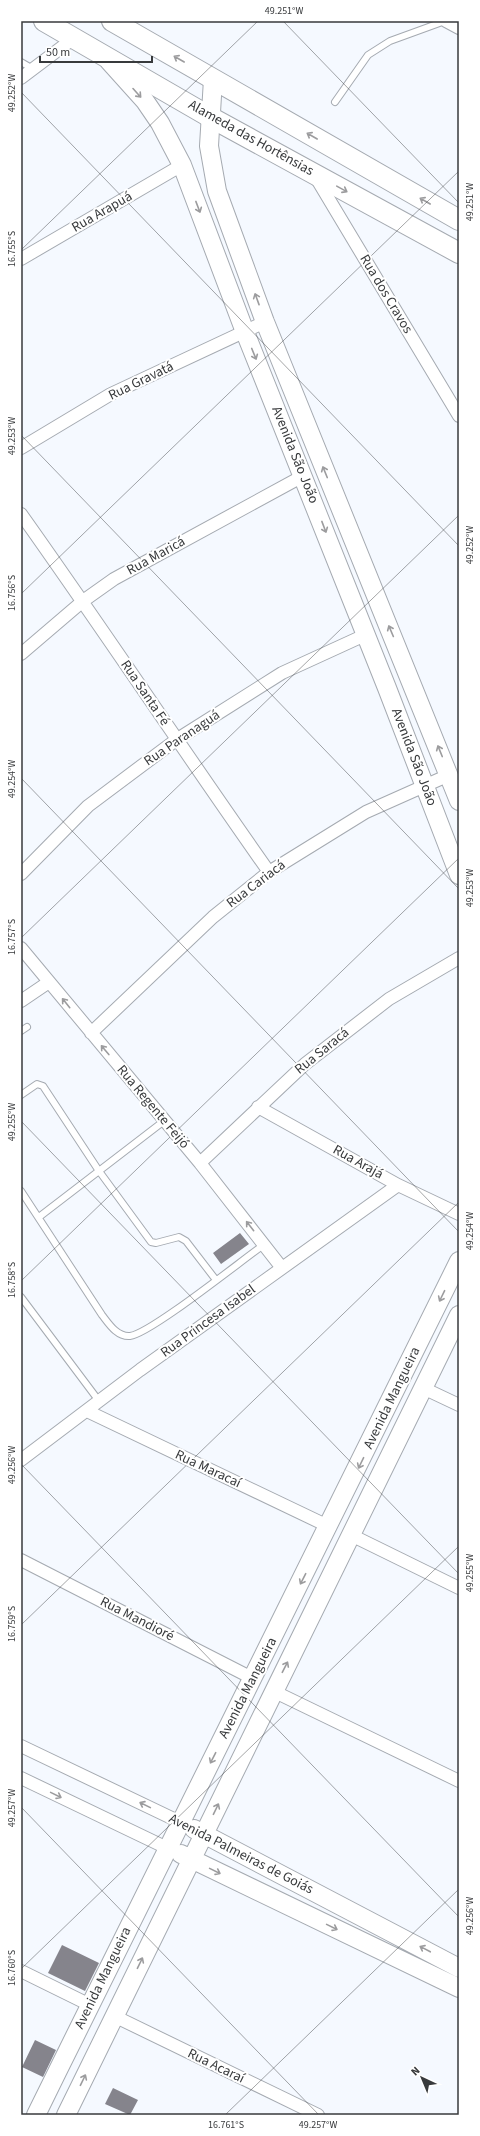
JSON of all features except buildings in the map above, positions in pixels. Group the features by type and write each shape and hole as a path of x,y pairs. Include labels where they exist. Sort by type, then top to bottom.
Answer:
{"main road":[{"name":"Alameda das Hortênsias","path":"44,21 102,53 210,117 459,254"},
{"path":"112,21 459,220"}],"street":[{"path":"445,21 459,28"},
{"path":"21,78 74,38"},
{"name":"Avenida São João","path":"102,53 145,101 160,123 182,165 245,332 459,875"},
{"name":"Avenida São João","path":"213,79 209,146 217,190 265,322 459,801"},
{"name":"Rua Arapuá","path":"21,259 182,165"},
{"name":"Rua dos Cravos","path":"312,172 459,416"},
{"name":"Rua Gravatá","path":"21,448 111,394 265,322"},
{"name":"Rua Maricá","path":"21,654 83,601 114,579 302,476"},
{"name":"Rua Santa Fé","path":"21,514 83,601 176,740 269,872"},
{"name":"Rua Paranaguá","path":"21,874 88,806 176,740 282,673 365,635"},
{"name":"Rua Cariacá","path":"91,1033 213,917 269,872 366,812 449,775"},
{"name":"Rua Regente Feijó","path":"21,948 200,1163 265,1244 282,1268"},
{"name":"Rua Saracá","path":"200,1163 305,1064 388,999 459,958"},
{"path":"21,1001 49,982"},
{"name":"Rua Arajá","path":"258,1107 398,1185 459,1214"},
{"name":"Rua Princesa Isabel","path":"21,1460 282,1268 398,1185"},
{"name":"Avenida Mangueira","path":"36,2115 167,1848 330,1526 459,1261"},
{"name":"Avenida Mangueira","path":"66,2115 459,1314"},
{"path":"423,1388 459,1405"},
{"name":"Rua Maracaí","path":"87,1411 330,1526"},
{"path":"351,1535 459,1588"},
{"name":"Rua Mandioré","path":"21,1560 252,1678"},
{"path":"273,1691 459,1781"},
{"name":"Avenida Palmeiras de Goiás","path":"21,1746 204,1833 459,1968"},
{"name":"Avenida Palmeiras de Goiás","path":"21,1778 459,1988"},
{"path":"21,1971 90,2005"},
{"name":"Rua Acaraí","path":"114,2016 318,2115"}],"lane":[{"path":"335,102 368,55 390,41 445,21"},
{"path":"21,62 33,69"},
{"path":"21,1095 37,1084 43,1086 99,1171 151,1242 156,1243 179,1237 186,1241 216,1280"},
{"path":"39,1217 164,1121"},
{"path":"21,1191 102,1315 118,1333 130,1336 142,1332 265,1244"},
{"path":"21,1297 100,1401"}]}
